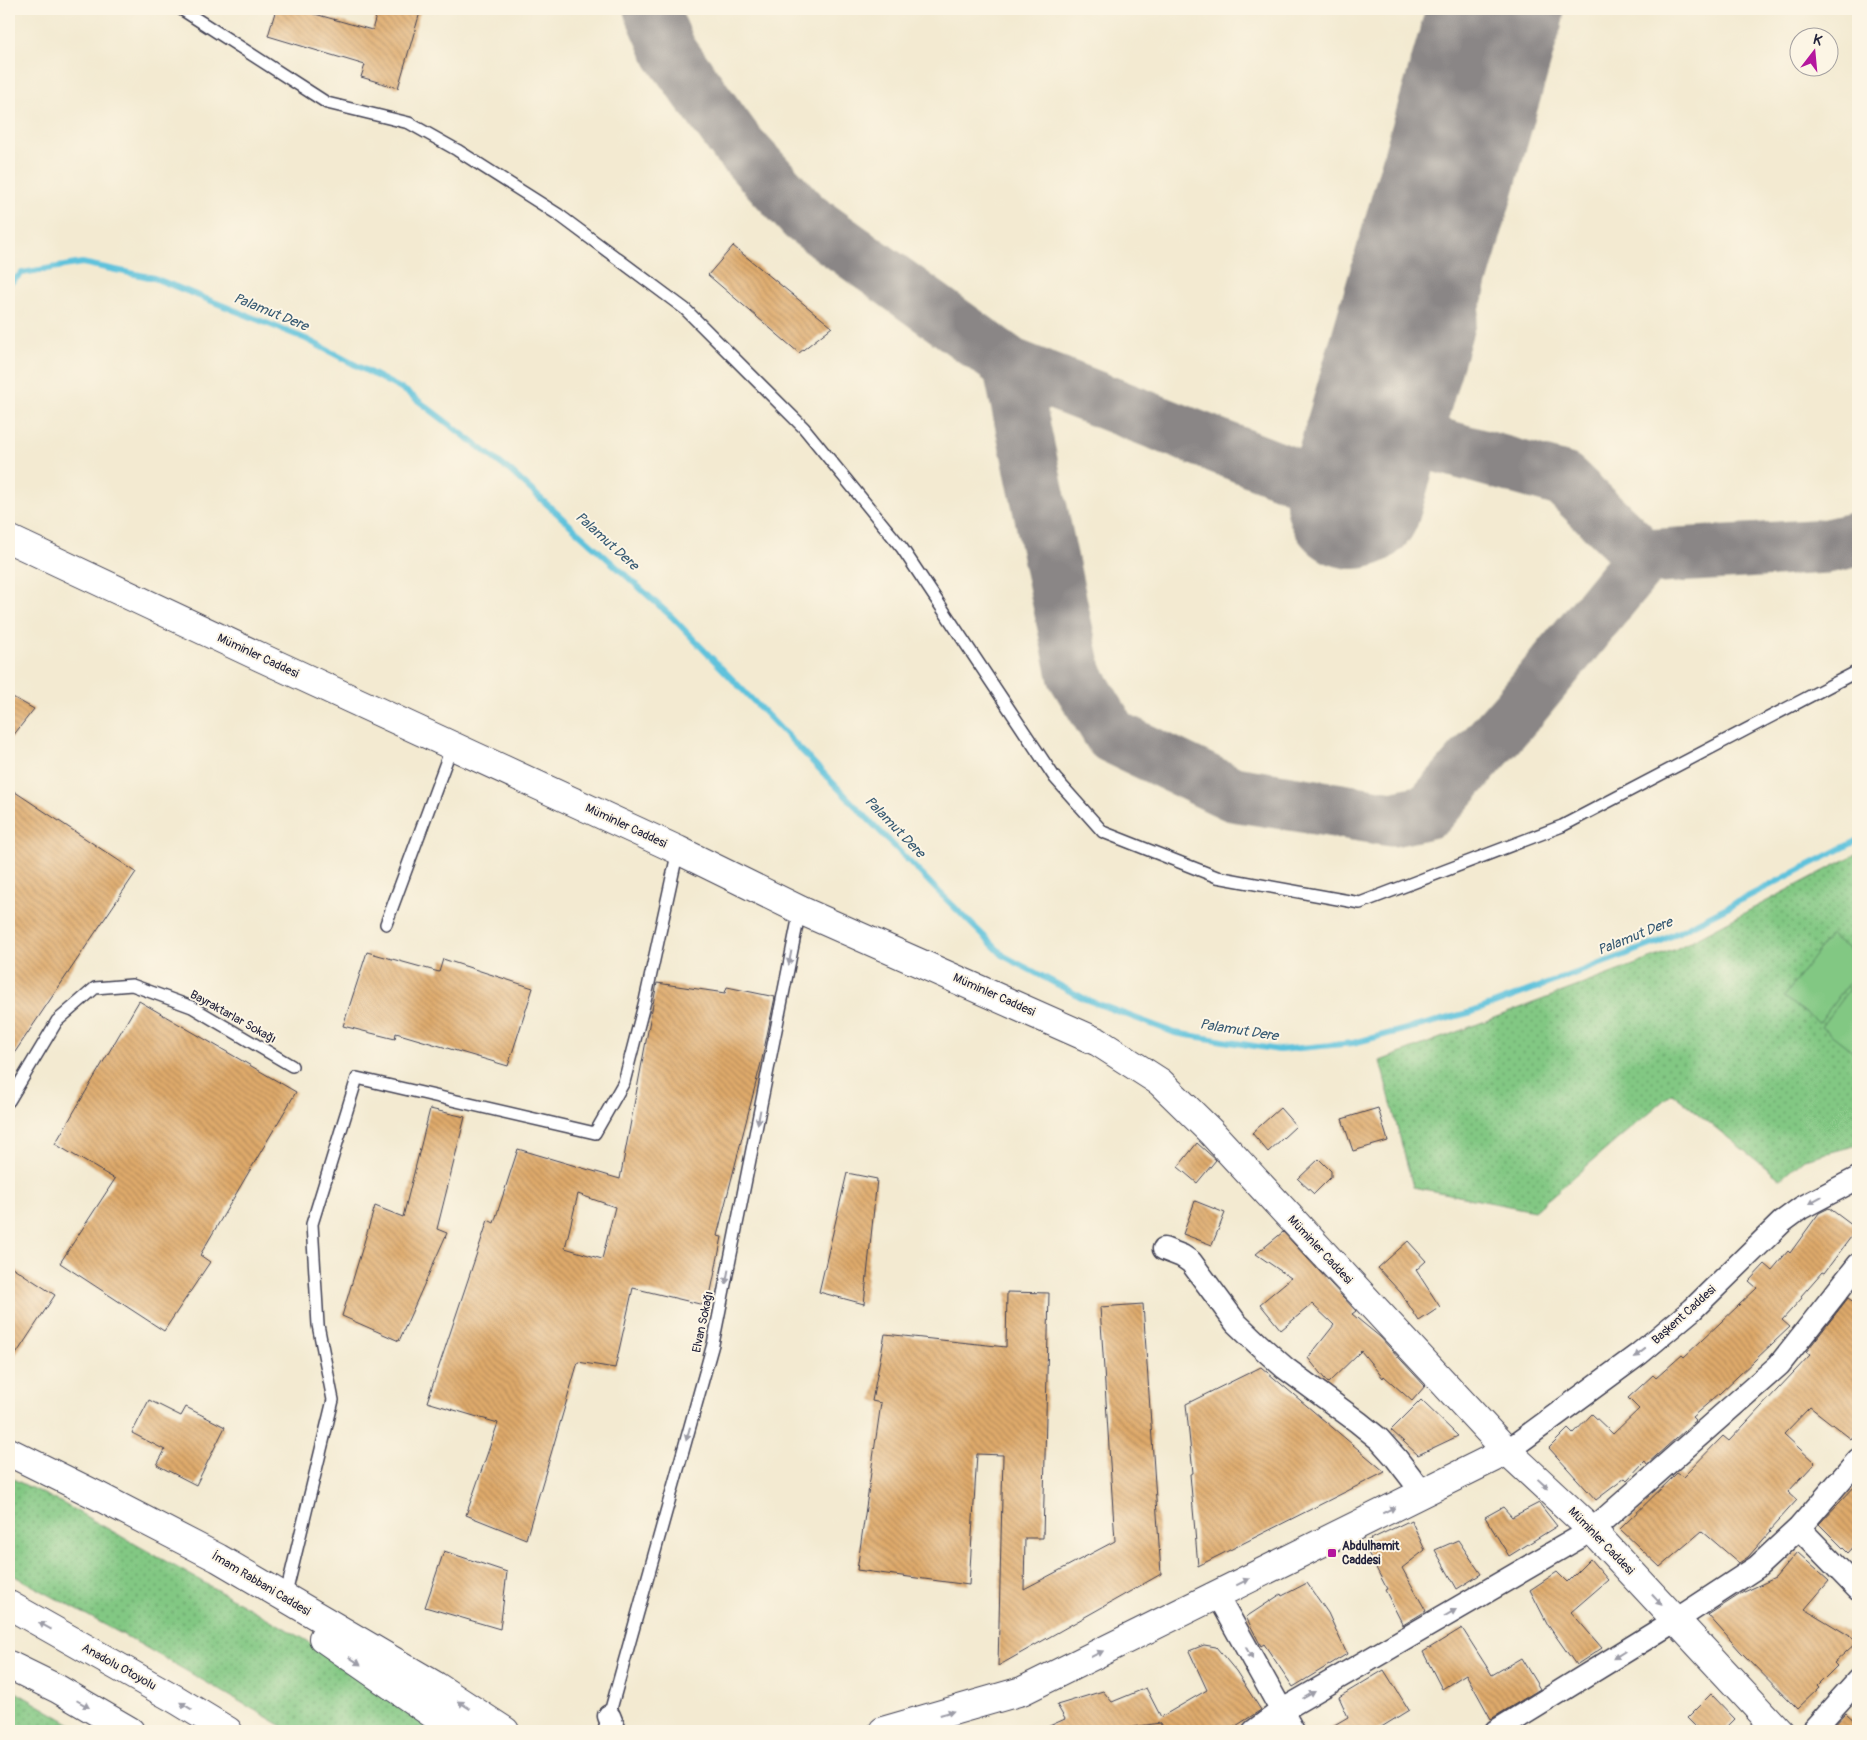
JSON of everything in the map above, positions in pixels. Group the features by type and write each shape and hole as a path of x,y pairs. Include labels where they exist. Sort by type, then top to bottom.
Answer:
{"main road":[{"name":"Müminler Caddesi","path":"9,539 678,850 800,910 1098,1042 1160,1082 1211,1132 1507,1451 1592,1530 1779,1731"},
{"path":"883,1731 1022,1691 1507,1451"},
{"name":"İmam Rabbani Caddesi","path":"9,1452 218,1558 436,1686 505,1731"},
{"path":"218,1558 338,1650 457,1731"},
{"name":"Anadolu Otoyolu","path":"9,1605 228,1731"},
{"path":"9,1667 58,1689 130,1731"}],"street":[{"name":"Başkent Caddesi","path":"1507,1451 1639,1354 1693,1309 1782,1222 1801,1208 1858,1178"},
{"path":"1164,1249 1182,1256 1191,1262 1236,1323 1271,1356 1379,1439 1423,1493"},
{"path":"1254,1731 1281,1711 1592,1530 1779,1365 1857,1270"},
{"path":"1496,1731 1676,1620 1757,1567 1799,1528 1858,1460"},
{"path":"1799,1528 1858,1589"},
{"path":"1217,1595 1293,1731"},
{"path":"1812,1731 1854,1691"}],"lane":[{"path":"181,9 327,103 409,123 457,150 559,215 685,309 804,428 902,548 1055,778 1103,832 1208,874 1360,903 1562,826 1858,671"},
{"path":"386,924 452,746"},
{"path":"285,1598 333,1400 318,1325 312,1224 357,1078 595,1133 624,1082 645,1001 678,850"},
{"name":"Elvan Sokağı","path":"609,1726 713,1344 800,910"},
{"name":"Bayraktarlar Sokağı","path":"9,1100 57,1021 95,988 132,985 192,1008 292,1066"}],"green space":[{"path":"1858,853 1858,1145 1804,1159 1780,1179 1672,1093 1534,1211 1413,1187 1380,1061 1676,949"},
{"path":"1830,935 1858,956 1858,970 1819,1023 1784,997"},
{"path":"1858,977 1858,1055 1821,1027"},
{"path":"9,1477 62,1503 306,1640 434,1731 291,1731 131,1639 9,1573"},
{"path":"9,1688 83,1731 9,1731"}],"building":[{"path":"276,9 297,9 372,30 378,9 421,9 398,88 361,77 365,65 268,36"},
{"path":"733,246 832,327 799,353 708,275"},
{"path":"9,695 34,709 9,741"},
{"path":"9,788 136,872 9,1061"},
{"path":"367,952 439,972 443,959 533,988 508,1066 396,1033 395,1039 343,1026"},
{"path":"657,983 725,993 727,987 775,997 762,1059 717,1236 722,1237 708,1306 633,1288 615,1368 578,1362 526,1539 466,1515 498,1423 427,1402 488,1220 494,1223 518,1149 620,1179","holes":["578,1194 615,1207 602,1259 565,1248"]},
{"path":"139,1001 296,1092 200,1255 210,1262 164,1331 60,1263 115,1179 55,1144"},
{"path":"1280,1108 1296,1126 1268,1152 1252,1133"},
{"path":"1378,1108 1388,1141 1353,1151 1342,1119"},
{"path":"430,1109 465,1117 437,1229 447,1233 399,1341 342,1316 375,1206 403,1217"},
{"path":"1197,1143 1216,1160 1197,1183 1178,1167"},
{"path":"1319,1159 1331,1171 1331,1177 1314,1194 1298,1179"},
{"path":"847,1173 877,1179 864,1304 819,1292"},
{"path":"1195,1201 1225,1213 1212,1245 1183,1234"},
{"path":"1829,1208 1857,1229 1824,1273 1822,1272 1782,1320 1790,1327 1692,1417 1696,1421 1647,1464 1645,1461 1627,1480 1625,1478 1596,1500 1549,1448 1568,1429 1573,1434 1592,1414 1613,1434 1639,1409 1628,1398 1653,1375 1656,1378 1682,1355 1684,1357 1757,1288 1749,1281 1765,1264 1772,1270 1788,1251 1790,1253 1819,1213"},
{"path":"1283,1232 1356,1311 1352,1314 1380,1337 1425,1386 1412,1401 1384,1376 1383,1378 1361,1351 1328,1383 1308,1358 1334,1325 1312,1304 1281,1330 1260,1304 1291,1278 1256,1254"},
{"path":"1408,1241 1426,1261 1416,1270 1440,1307 1419,1321 1401,1293 1378,1268"},
{"path":"9,1265 55,1295 9,1365"},
{"path":"1007,1292 1049,1293 1043,1538 1025,1538 1024,1589 1115,1541 1100,1307 1143,1304 1161,1574 998,1666 1003,1455 977,1454 969,1585 857,1570 881,1403 872,1401 885,1334 1006,1347"},
{"path":"1848,1298 1858,1305 1858,1430 1851,1439 1810,1407 1784,1434 1815,1463 1788,1492 1797,1500 1748,1557 1739,1563 1702,1531 1660,1567 1620,1529 1677,1473 1683,1477 1723,1436 1729,1441 1810,1355 1806,1352"},
{"path":"1261,1367 1385,1472 1198,1566 1190,1474 1193,1473 1186,1404"},
{"path":"149,1400 181,1416 186,1407 225,1427 196,1485 157,1465 165,1450 132,1433"},
{"path":"1421,1400 1458,1436 1418,1455 1391,1430"},
{"path":"1858,1483 1858,1542 1848,1553 1819,1524"},
{"path":"1539,1503 1557,1526 1509,1556 1485,1517 1503,1507 1512,1517"},
{"path":"1411,1520 1425,1550 1402,1568 1426,1611 1403,1625 1363,1543"},
{"path":"1458,1540 1481,1574 1457,1589 1435,1550"},
{"path":"444,1551 507,1572 500,1629 425,1607"},
{"path":"1797,1552 1829,1581 1805,1609 1858,1641 1834,1663 1837,1666 1817,1686 1819,1688 1797,1709 1740,1651 1708,1615 1742,1593 1775,1578"},
{"path":"1590,1559 1608,1580 1571,1612 1602,1648 1576,1665 1548,1625 1530,1590 1557,1572 1567,1582"},
{"path":"1307,1583 1328,1613 1347,1654 1293,1687 1264,1644 1261,1646 1246,1617 1281,1594 1282,1596"},
{"path":"1462,1628 1492,1675 1521,1658 1540,1689 1491,1719 1466,1674 1442,1689 1423,1652"},
{"path":"1204,1645 1216,1647 1236,1671 1261,1710 1228,1731 1164,1731 1160,1723 1133,1727 1126,1731 1038,1731 1065,1719 1057,1705 1103,1691 1112,1702 1146,1688 1161,1717 1207,1690 1189,1651"},
{"path":"1384,1670 1409,1710 1375,1731 1324,1731 1348,1717 1339,1697"},
{"path":"1711,1694 1735,1719 1723,1731 1700,1731 1687,1718"},
{"path":"1846,1713 1858,1724 1858,1731 1829,1731"}],"waterway":[{"name":"Palamut Dere","path":"9,284 22,273 82,263 154,278 306,339 407,392 509,470 672,617 935,888 1004,956 1085,999 1175,1033 1279,1050 1353,1043 1472,1012 1659,942 1858,840"}],"taxiway":[{"path":"651,9 670,52 737,144 804,217 1010,365"},
{"path":"1338,493 1010,365 1075,675 1112,736 1233,794 1392,819 1429,811 1520,708 1644,557 1827,546 1858,539"},
{"path":"1409,437 1564,480 1644,557"}],"runway":[{"path":"1354,501 1496,9"}],"place":[{"name":"Abdulhamit Caddesi","path":"1332,1553"}]}
